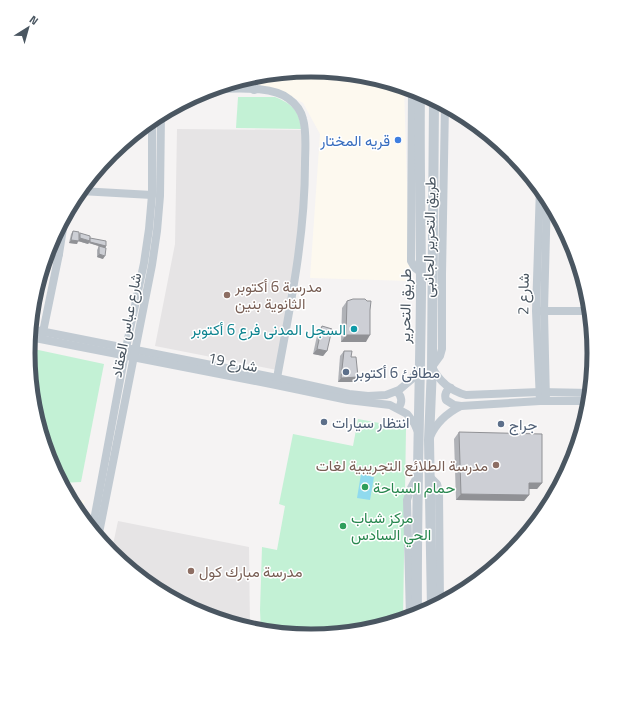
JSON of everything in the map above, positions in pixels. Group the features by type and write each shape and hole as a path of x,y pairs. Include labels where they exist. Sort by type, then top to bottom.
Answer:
{"street":[{"path":"254,83 254,90"},
{"path":"230,89 274,92 286,96 301,113 305,135 305,194 302,227 277,378"},
{"name":"طريق التحرير الجانبى","path":"412,96 410,261 420,272"},
{"name":"طريق التحرير","path":"417,609 416,536 420,272 420,99"},
{"name":"طريق التحرير","path":"432,602 429,438 432,367 432,171 434,106"},
{"name":"طريق التحرير الجانبى","path":"432,367 440,356 442,349 445,111"},
{"name":"شارع عباس العقاد","path":"99,531 152,265 160,196 160,123"},
{"name":"شارع عباس العقاد","path":"93,524 125,352 144,263 152,195 152,128"},
{"path":"420,145 422,148 426,149 433,147"},
{"path":"419,171 422,168 427,168 432,171"},
{"path":"88,191 152,195"},
{"name":"شارع 2","path":"540,198 540,311 543,397"},
{"name":"شارع 2","path":"540,311 546,208"},
{"path":"43,332 62,235"},
{"path":"54,253 59,254"},
{"path":"540,311 585,311"},
{"name":"شارع 19","path":"36,330 125,352 276,385 390,405 398,408 411,418 418,433"},
{"name":"شارع 19","path":"36,339 125,352"},
{"name":"شارع 19","path":"135,354 277,378 349,397 378,396 397,392 412,379 419,366"},
{"path":"432,367 440,379 460,394 543,397 584,401"},
{"path":"451,388 446,392 445,398 451,403 461,406 585,393"},
{"path":"397,392 402,400 398,408"},
{"path":"429,438 440,421 461,406"},
{"path":"410,612 408,500 411,488 418,476"},
{"path":"430,477 437,484 439,492 440,598"},
{"path":"416,536 423,538 431,534"},
{"path":"417,561 424,556 428,557 432,561"}],"shaded area":[{"path":"312,77 348,79 383,86 404,93 410,281 310,278 320,134 303,103 287,94 258,85 258,82 275,79"},
{"name":"مدرسة 6 أكتوبر الثانوية بنين","path":"177,129 303,130 303,218 277,370 155,346 175,244"},
{"path":"85,500 83,508 82,507 78,501"},
{"name":"مدرسة مبارك كول","path":"118,521 249,547 250,623 206,609 173,593 143,573 113,546"}],"green space":[{"path":"238,97 275,97 286,102 294,108 300,122 301,129 236,128"},
{"path":"35,349 104,364 81,482 67,483 56,459 44,425 37,390"},
{"name":"مركز شباب الحي السادس","path":"358,419 406,428 403,614 383,621 348,628 312,630 275,628 261,625 262,547 277,550 285,506 279,504 293,434 353,446"}],"water":[{"name":"حمام السباحة","path":"361,474 374,477 370,500 357,498"}],"building":[{"path":"73,231 79,232 79,241 71,240"},
{"path":"80,233 90,236 90,241 80,238"},
{"path":"90,238 106,241 106,246 90,242"},
{"path":"99,246 106,248 105,256 99,254"},
{"name":"السجل المدنى فرع 6 أكتوبر","path":"353,299 365,299 367,301 371,301 370,335 346,335 347,301"},
{"path":"322,326 332,329 327,351 317,349"},
{"name":"مطافئ 6 أكتوبر","path":"344,351 352,351 351,357 356,357 358,377 341,378"},
{"name":"مدرسة الطلائع التجريبية لغات","path":"459,432 542,434 542,483 529,483 529,495 461,494"}],"place":[{"name":"قريه المختار","path":"398,140"},
{"name":"مدرسة 6 أكتوبر الثانوية بنين","path":"227,295"},
{"name":"السجل المدنى فرع 6 أكتوبر","path":"354,329"},
{"name":"مطافئ 6 أكتوبر","path":"346,372"},
{"name":"انتظار سيارات","path":"324,422"},
{"name":"جراج","path":"501,424"},
{"name":"مدرسة الطلائع التجريبية لغات","path":"496,465"},
{"name":"حمام السباحة","path":"365,487"},
{"name":"مركز شباب الحي السادس","path":"343,526"},
{"name":"مدرسة مبارك كول","path":"191,571"}]}
